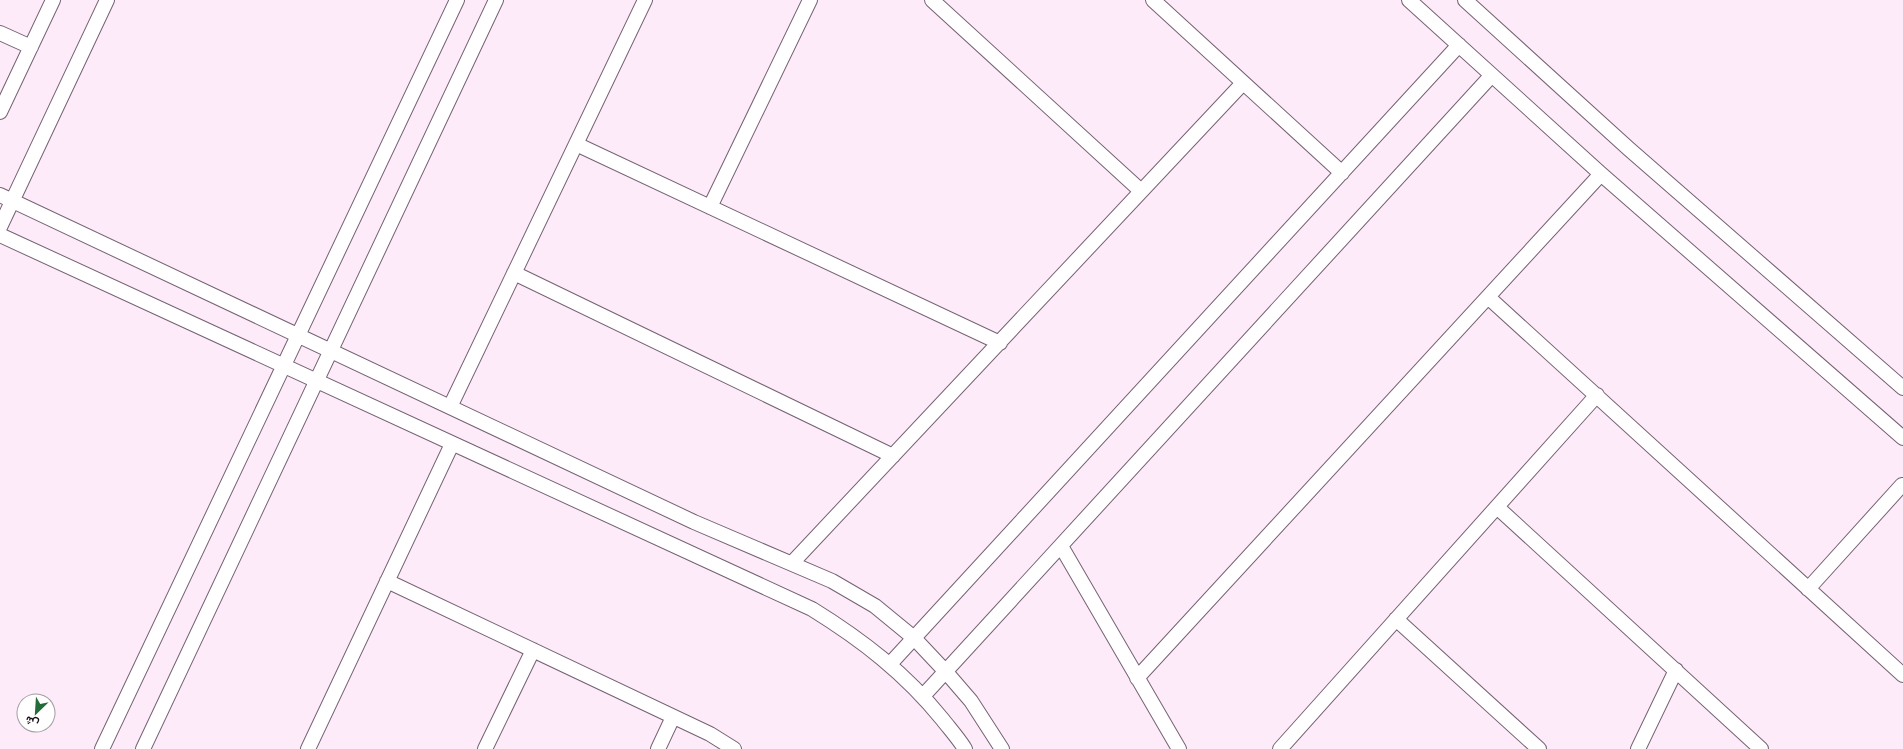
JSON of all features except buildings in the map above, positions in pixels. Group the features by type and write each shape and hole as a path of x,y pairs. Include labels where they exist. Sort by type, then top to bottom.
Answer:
{"street":[{"path":"0,112 53,0"},
{"path":"0,227 6,198 107,0"},
{"path":"102,749 457,0"},
{"path":"143,749 496,0"},
{"path":"450,407 645,0"},
{"path":"710,207 810,0"},
{"path":"932,0 1141,192"},
{"path":"1153,0 1342,173"},
{"path":"1409,0 1491,76 1601,174 1903,438"},
{"path":"1465,0 1629,148 1903,388"},
{"path":"0,33 31,47"},
{"path":"890,664 1459,46"},
{"path":"924,696 1491,76"},
{"path":"792,564 1243,82"},
{"path":"576,144 1000,343"},
{"path":"1137,678 1601,174"},
{"path":"6,198 694,522 832,582 875,606 914,638 971,701 1002,749"},
{"path":"0,235 812,609 851,634 890,664 924,696 965,749"},
{"path":"514,273 893,456"},
{"path":"1488,296 1903,675"},
{"path":"1280,749 1597,396"},
{"path":"308,749 452,444"},
{"path":"1808,589 1902,485"},
{"path":"1497,507 1761,749"},
{"path":"1061,546 1179,749"},
{"path":"387,581 710,734 734,749"},
{"path":"1396,619 1539,749"},
{"path":"486,749 533,650"},
{"path":"1638,749 1676,670"},
{"path":"658,749 673,717"}]}
